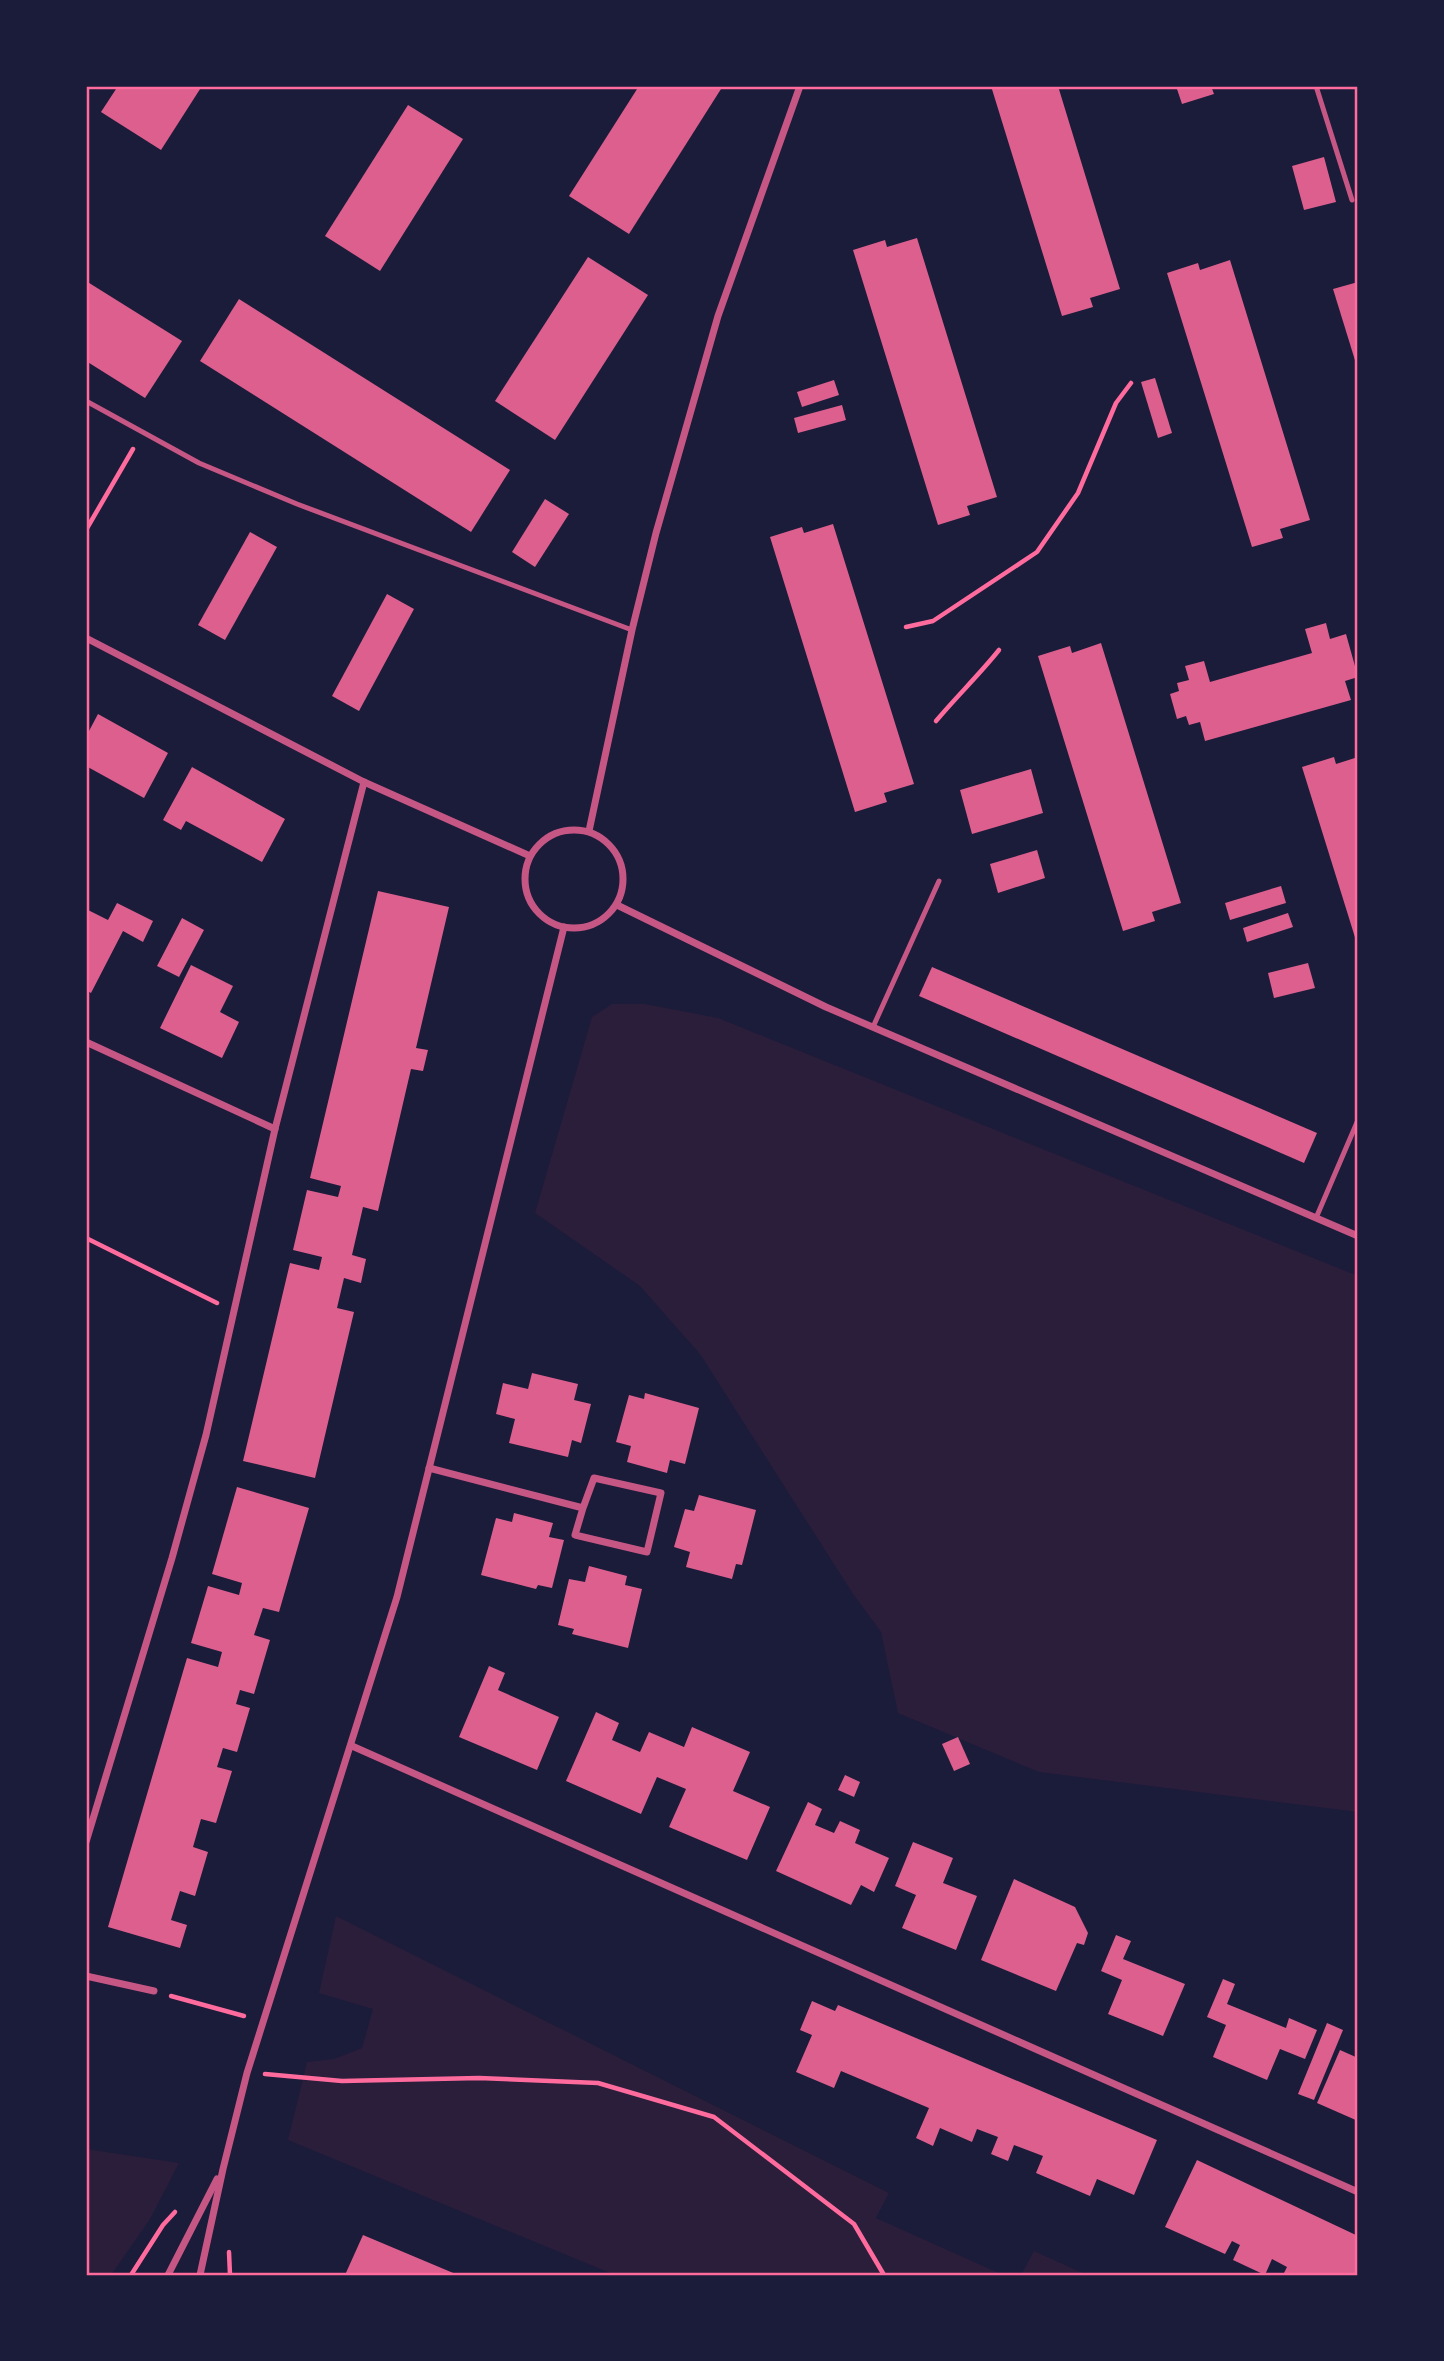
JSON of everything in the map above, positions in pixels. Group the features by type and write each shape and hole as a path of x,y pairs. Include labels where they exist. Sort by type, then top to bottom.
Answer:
{"street":[{"path":"589,831 632,630 656,533 718,316 800,86"},
{"path":"86,638 364,782 530,856"},
{"path":"86,1842 172,1558 206,1435 275,1129 364,782"},
{"path":"576,829 589,831 603,838 613,848 624,876 622,891 617,905 607,916 594,924 564,928 538,913 529,900 525,886 525,870 530,856 549,836 576,829"},
{"path":"617,905 826,1007 1358,1236"},
{"path":"200,2275 247,2073 397,1597 564,928"},
{"path":"86,1042 275,1129"},
{"path":"429,1468 583,1508"},
{"path":"594,1478 660,1493 647,1552 575,1535 583,1508 594,1478"},
{"path":"352,1746 1358,2192"},
{"path":"86,1976 153,1991"},
{"path":"168,2275 223,2169"}],"lane":[{"path":"1317,86 1352,200"},
{"path":"86,401 199,463 297,504 632,630"},
{"path":"873,1027 939,881"},
{"path":"1316,1218 1358,1120"}],"path":[{"path":"906,627 933,621 1037,552 1078,493 1116,403 1131,383"},
{"path":"86,530 143,432"},
{"path":"936,721 999,650"},
{"path":"86,1238 234,1311"},
{"path":"153,1991 264,2020"},
{"path":"247,2073 342,2081 479,2078 598,2083 714,2117 854,2224 884,2275"}],"shaded area":[{"path":"612,1004 645,1004 718,1018 1358,1276 1358,1812 1039,1772 898,1713 881,1632 853,1594 700,1354 640,1286 535,1213 592,1017"},
{"path":"336,1916 889,2193 876,2218 1003,2275 615,2275 288,2140 307,2062 334,2059 362,2048 373,2009 319,1993"},
{"path":"86,2149 179,2163 150,2219 111,2275 86,2275"},
{"path":"1034,2251 1087,2275 1021,2275"}],"building":[{"path":"118,86 202,86 161,150 101,112"},
{"path":"639,86 716,86 721,89 629,234 569,196"},
{"path":"991,86 1058,86 1120,289 1090,298 1093,307 1062,316"},
{"path":"1176,86 1211,86 1214,94 1182,104"},
{"path":"408,105 463,139 380,271 325,236"},
{"path":"1324,157 1336,202 1304,210 1292,166"},
{"path":"917,238 997,497 967,506 970,515 938,525 853,250 885,240 887,247"},
{"path":"588,257 648,295 555,440 495,401"},
{"path":"1230,260 1310,520 1280,529 1283,538 1252,547 1167,273 1198,263 1200,270"},
{"path":"86,281 182,341 145,398 86,361"},
{"path":"1358,282 1358,370 1333,289"},
{"path":"239,299 510,470 471,532 200,361"},
{"path":"1155,378 1172,433 1158,438 1141,382"},
{"path":"834,380 839,395 802,407 797,392"},
{"path":"842,405 846,420 798,433 794,418"},
{"path":"545,499 569,514 535,567 512,552"},
{"path":"833,524 914,784 884,793 887,802 855,812 770,537 802,527 804,533"},
{"path":"250,532 277,547 225,640 198,625"},
{"path":"387,594 414,609 359,711 332,696"},
{"path":"1326,623 1330,639 1346,634 1358,677 1345,681 1351,700 1205,741 1200,722 1189,725 1186,716 1177,719 1170,694 1179,691 1177,683 1189,680 1185,666 1204,661 1210,682 1312,653 1305,629"},
{"path":"1101,643 1181,903 1152,912 1155,921 1123,931 1038,656 1070,646 1072,653"},
{"path":"98,714 168,753 144,798 86,766 86,729 89,731"},
{"path":"1334,757 1336,764 1358,757 1358,947 1302,767"},
{"path":"192,767 285,819 262,862 186,821 181,830 163,820"},
{"path":"1031,769 1043,813 972,834 960,790"},
{"path":"1037,850 1045,878 998,893 990,864"},
{"path":"1281,886 1286,903 1230,920 1225,903"},
{"path":"378,891 449,907 416,1048 428,1050 423,1071 411,1069 378,1211 363,1207 352,1255 366,1259 361,1283 344,1278 337,1308 354,1312 315,1478 243,1461 290,1263 319,1270 322,1257 293,1250 307,1190 338,1197 341,1186 310,1178"},
{"path":"117,903 153,921 143,942 123,931 91,993 86,990 86,909 108,920"},
{"path":"1288,913 1293,927 1247,942 1243,928"},
{"path":"182,918 204,930 179,977 157,966"},
{"path":"1308,963 1315,988 1274,998 1268,973"},
{"path":"191,965 233,986 220,1012 239,1022 222,1058 160,1028"},
{"path":"932,967 1317,1133 1304,1163 919,996"},
{"path":"532,1373 578,1384 574,1400 591,1404 581,1443 572,1440 568,1457 509,1443 515,1419 496,1414 503,1383 528,1389"},
{"path":"645,1393 699,1408 685,1464 670,1460 667,1473 627,1462 631,1446 616,1442 629,1395 644,1399"},
{"path":"237,1487 309,1508 279,1612 263,1608 254,1635 270,1640 254,1694 240,1690 236,1704 250,1708 237,1752 223,1748 217,1767 232,1771 216,1823 201,1819 193,1847 208,1852 195,1896 180,1891 171,1920 187,1925 180,1948 108,1927 187,1658 218,1667 222,1652 191,1643 208,1586 239,1595 242,1583 212,1574"},
{"path":"699,1495 756,1510 742,1565 736,1564 732,1579 686,1567 690,1552 674,1547 685,1509 694,1511"},
{"path":"514,1513 553,1523 549,1537 564,1540 552,1588 538,1585 536,1589 481,1575 496,1518 512,1522"},
{"path":"589,1566 627,1576 625,1585 642,1589 628,1648 572,1634 574,1629 558,1625 569,1579 585,1582"},
{"path":"489,1666 505,1673 498,1690 559,1717 537,1770 459,1737"},
{"path":"596,1712 619,1723 612,1740 640,1752 649,1732 684,1747 692,1727 750,1752 733,1791 770,1807 747,1860 669,1827 686,1789 657,1777 641,1814 566,1781"},
{"path":"958,1737 970,1764 954,1771 942,1744"},
{"path":"845,1775 860,1782 854,1797 838,1790"},
{"path":"808,1802 822,1809 815,1825 834,1833 840,1821 860,1830 855,1843 889,1858 874,1892 861,1885 851,1905 776,1871"},
{"path":"913,1842 953,1858 943,1883 977,1896 956,1950 902,1928 916,1895 895,1886"},
{"path":"1014,1879 1075,1907 1088,1933 1084,1945 1077,1943 1056,1991 981,1960"},
{"path":"1116,1935 1131,1941 1123,1959 1185,1984 1163,2036 1108,2014 1122,1980 1101,1971"},
{"path":"1223,1979 1235,1984 1227,2004 1286,2028 1289,2018 1317,2030 1305,2059 1280,2049 1267,2080 1213,2057 1226,2025 1207,2017"},
{"path":"812,2001 835,2011 838,2005 1157,2140 1134,2195 1097,2179 1090,2196 1036,2173 1043,2156 1014,2145 1008,2161 991,2154 998,2137 977,2129 972,2142 940,2128 933,2146 916,2138 929,2108 841,2071 834,2088 796,2072 812,2035 800,2030"},
{"path":"1327,2023 1343,2030 1314,2100 1298,2094"},
{"path":"1340,2050 1358,2058 1358,2121 1317,2103"},
{"path":"1197,2160 1358,2236 1358,2275 1283,2275 1287,2267 1272,2259 1265,2275 1233,2260 1240,2245 1232,2241 1225,2254 1165,2227"},
{"path":"363,2235 458,2275 345,2275"}]}
